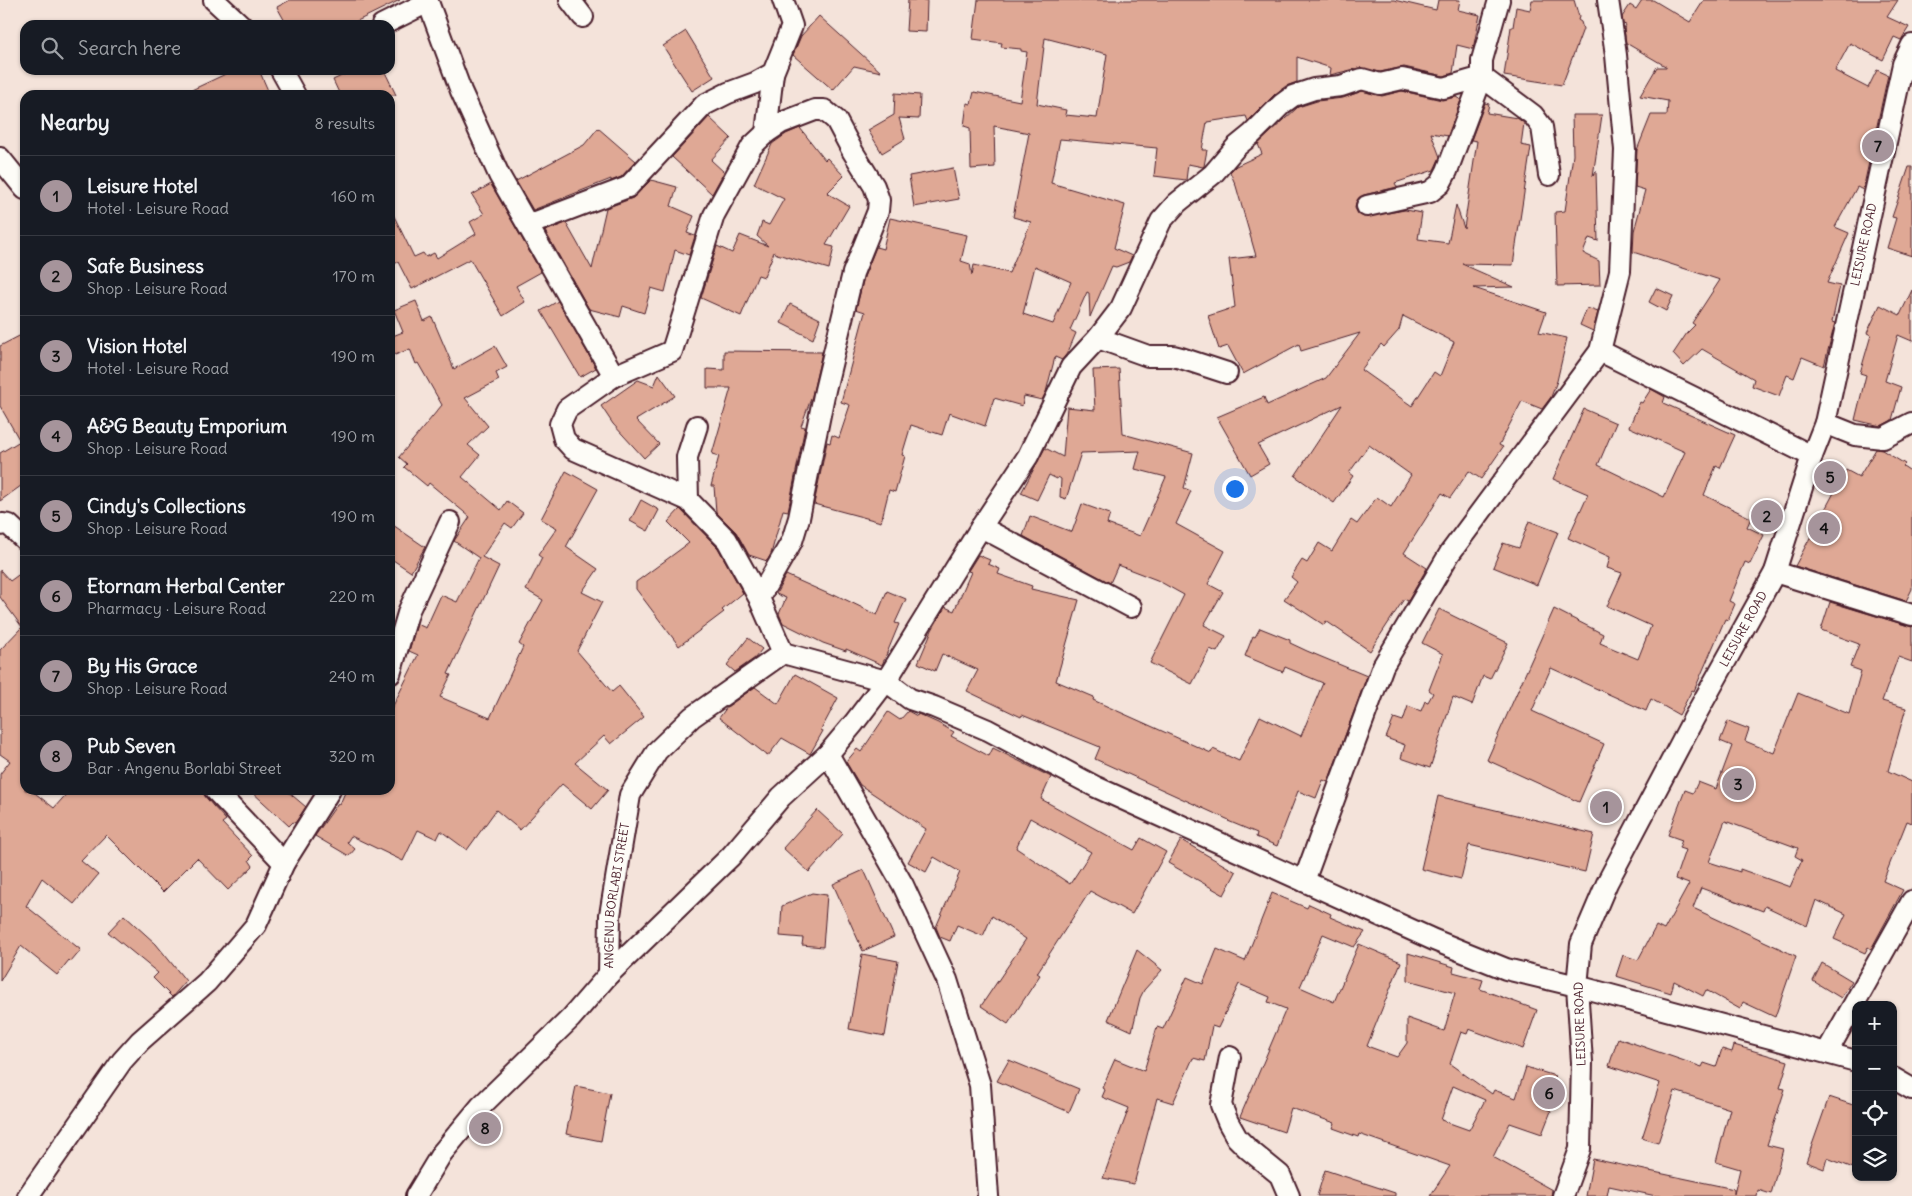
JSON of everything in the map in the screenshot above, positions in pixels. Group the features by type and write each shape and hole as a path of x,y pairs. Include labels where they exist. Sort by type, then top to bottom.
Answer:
{"street":[{"path":"214,0 236,20"},
{"path":"570,0 583,17"},
{"path":"766,133 773,73 792,26 783,0"},
{"path":"1367,206 1430,192 1440,184 1447,171 1482,77 1482,60 1499,0"},
{"path":"1304,881 1383,666 1450,553 1600,351 1620,270 1625,150 1616,55 1608,0"},
{"path":"392,20 430,1 465,100 499,175 614,376"},
{"name":"LEISURE ROAD","path":"1563,1196 1580,1149 1582,1062 1577,986 1581,944 1607,883 1694,718 1775,572 1812,456 1825,423 1903,64 1912,45"},
{"path":"528,225 628,188 704,105 728,92 756,83 773,73"},
{"path":"284,75 293,90"},
{"path":"1482,77 1533,115 1542,127 1550,175"},
{"path":"609,974 731,856 781,797 828,754 886,681 981,527 1028,456 1071,367 1098,338 1121,308 1161,221 1177,203 1220,167 1236,147 1293,96 1314,89 1341,86 1362,79 1380,84 1402,79 1444,88 1482,77"},
{"path":"759,598 792,541 799,518 825,390 853,273 878,211 879,200 874,186 852,152 836,120 824,110 815,110 781,123 752,146 714,215 672,351 614,376 567,409 560,424 564,439 572,449 688,500 727,540 759,598 784,653 886,681 910,699 988,730 1096,787 1434,940 1506,969 1577,986 1852,1060"},
{"path":"0,158 20,183"},
{"path":"1098,338 1148,356 1182,358 1227,374"},
{"path":"1600,351 1812,456"},
{"path":"1825,423 1856,435 1883,438 1912,423"},
{"path":"688,500 687,457 697,426"},
{"path":"395,657 409,610 450,522"},
{"path":"0,525 9,525 20,535"},
{"path":"981,527 1131,607"},
{"path":"1775,572 1912,614"},
{"name":"ANGENU BORLABI STREET","path":"416,1196 442,1153 481,1106 572,1018 609,974 610,915 630,795 658,751 692,717 784,653"},
{"path":"828,754 903,885 947,980 980,1085 988,1196"},
{"path":"219,795 284,863"},
{"path":"28,1196 122,1061 140,1041 207,982 256,925 284,863 327,795"},
{"path":"1827,1052 1912,901"},
{"path":"1230,1058 1221,1105 1228,1122 1237,1138 1248,1150 1280,1175 1289,1196"},
{"path":"1897,1080 1912,1089"}],"building":[{"path":"290,0 400,0 359,20 284,20 277,7"},
{"path":"908,0 927,0 926,32 906,31"},
{"path":"978,0 1394,0 1436,10 1438,0 1460,0 1458,10 1480,15 1473,49 1457,45 1453,73 1444,76 1404,67 1380,72 1359,68 1330,75 1331,68 1297,57 1297,82 1286,86 1275,94 1248,121 1246,116 1207,122 1202,150 1207,150 1204,166 1188,164 1186,180 1154,176 1157,148 1060,139 1051,183 1125,205 1114,248 1132,256 1129,262 1116,267 1112,266 1090,317 1089,293 1087,292 1070,330 1076,333 1068,352 1062,360 1055,357 1046,392 1042,400 1024,396 1022,406 994,398 985,426 949,413 942,435 911,425 902,455 905,456 895,492 889,490 881,522 814,504 827,442 830,443 832,435 839,438 850,405 841,402 865,312 856,309 864,277 876,247 883,249 890,218 967,235 961,261 970,264 972,275 974,265 1009,273 1031,222 1013,217 1029,133 994,126 995,167 971,169 970,128 964,126 967,103 971,104 974,92 1020,101 1027,52 1021,51 1021,49 1001,47 1002,43 973,39","holes":["1045,38 1107,54 1097,118 1065,115 1066,110 1037,104","1035,266 1071,282 1053,324 1023,314"]},
{"path":"1532,0 1574,0 1579,17 1578,20 1581,22 1583,29 1562,85 1504,76 1516,7 1530,10"},
{"path":"1642,0 1653,0 1690,22 1704,0 1898,0 1887,17 1909,27 1901,40 1894,37 1883,60 1850,43 1835,71 1868,88 1877,70 1888,75 1863,190 1857,187 1835,227 1849,233 1827,283 1840,286 1832,322 1835,323 1824,366 1802,357 1794,378 1787,375 1779,396 1752,386 1754,379 1702,349 1684,366 1673,354 1687,333 1695,325 1692,323 1720,280 1633,252 1634,231 1645,190 1635,187 1637,150 1651,115 1667,115 1668,101 1640,96 1657,67 1667,67 1626,43 1624,28 1626,25 1623,24 1622,17 1630,5 1636,9"},
{"path":"819,16 881,72 854,66 833,90 793,55 801,36"},
{"path":"686,31 714,77 692,91 663,46"},
{"path":"223,75 261,75 268,90 192,90"},
{"path":"344,75 386,75 394,90 338,90 333,80"},
{"path":"1362,91 1382,96 1402,91 1442,100 1456,97 1461,100 1448,136 1431,133 1440,157 1434,170 1395,183 1397,187 1364,195 1356,203 1355,208 1358,214 1364,217 1405,210 1422,213 1418,239 1448,243 1456,205 1464,228 1477,141 1471,140 1485,103 1489,104 1487,113 1517,118 1524,123 1521,145 1531,147 1513,265 1462,264 1514,287 1474,288 1546,312 1539,332 1567,338 1557,381 1551,397 1542,409 1522,401 1499,445 1503,447 1481,479 1469,471 1450,498 1442,493 1404,553 1427,568 1408,601 1404,599 1370,651 1326,621 1324,625 1284,599 1297,582 1291,577 1302,560 1307,563 1319,543 1332,551 1351,520 1357,524 1377,497 1391,507 1411,475 1369,445 1349,473 1353,476 1334,503 1295,476 1342,405 1258,445 1269,464 1250,475 1217,417 1264,397 1267,405 1326,378 1360,333 1301,351 1299,344 1243,374 1228,346 1219,349 1208,316 1235,307 1229,259 1256,256 1236,186 1230,172 1236,166 1262,154 1258,144 1298,107 1317,101 1343,98","holes":["1403,316 1454,342 1440,376 1434,372 1412,406 1361,370 1381,344 1384,347 1399,330"]},
{"path":"895,93 920,95 919,119 899,118 905,139 882,153 868,130 894,115"},
{"path":"1572,115 1602,115 1593,176 1596,171 1598,241 1589,238 1583,253 1599,261 1600,285 1557,286 1555,212 1565,211 1573,155"},
{"path":"709,117 731,138 711,160 724,172 712,194 672,157"},
{"path":"598,128 636,161 621,177 611,181 611,179 533,210 516,181 584,145"},
{"path":"800,128 825,160 827,158 844,176 827,193 849,206 826,245 834,247 829,269 774,252 764,277 758,275 741,316 701,298 717,246 732,253 740,235 768,246 757,236 762,222 769,225 784,199 754,184 772,144 786,134"},
{"path":"1909,167 1912,167 1912,256 1887,248 1896,218 1892,217"},
{"path":"953,168 959,199 914,207 909,176"},
{"path":"651,180 677,187 671,206 694,216 687,233 695,236 689,255 675,250 665,292 651,288 644,313 623,306 620,317 589,309 545,231 566,223 592,269 606,208 633,198"},
{"path":"491,184 541,272 516,286 525,302 503,316 470,259 412,289 398,262 395,264 395,218 414,257 423,253 426,257 434,253 437,258 476,234 470,222 484,214 472,195"},
{"path":"1656,288 1673,296 1666,311 1649,302"},
{"path":"1912,290 1912,341 1898,335 1885,381 1901,387 1892,420 1881,426 1855,420 1866,375 1860,373 1871,335 1867,333 1880,305 1900,315"},
{"path":"416,301 424,321 432,317 454,369 495,346 507,367 496,373 499,380 465,398 488,426 468,445 480,455 462,477 501,510 507,501 523,513 512,528 505,523 482,557 499,566 448,674 451,675 440,697 490,718 523,647 519,644 543,600 526,590 542,558 538,555 557,528 541,519 566,471 598,489 566,547 598,569 582,592 602,602 577,651 612,692 619,686 644,717 611,744 604,736 575,763 608,790 592,809 562,784 520,830 496,810 467,850 441,831 437,839 418,830 403,861 351,836 347,842 355,849 349,856 315,836 338,803 340,804 344,795 395,795 395,702 418,655 409,651 417,624 426,628 441,595 457,602 479,558 454,541 470,517 429,483 427,486 404,467 407,464 399,457 442,405 418,363 416,364 410,349 395,355 395,335 403,332 395,310"},
{"path":"558,301 596,368 580,377 541,311"},
{"path":"790,304 820,319 813,339 781,323"},
{"path":"1587,308 1598,312 1593,331 1580,325"},
{"path":"20,336 20,441 0,406 0,346"},
{"path":"724,351 822,352 812,396 801,426 805,427 788,511 783,510 771,554 767,561 749,555 736,532 716,512 714,486 711,486 719,456 712,454 731,388 707,388 707,369 724,370"},
{"path":"1119,369 1123,434 1193,453 1184,488 1191,491 1176,524 1225,551 1208,584 1223,592 1204,625 1226,636 1217,652 1210,649 1192,684 1150,663 1184,595 1157,580 1118,565 1110,583 1023,536 1030,516 1072,532 1082,504 1110,514 1107,524 1140,536 1166,477 1135,469 1140,451 1081,453 1066,499 1060,497 1061,479 1049,475 1037,500 1021,493 1045,448 1063,457 1067,407 1095,410 1093,370"},
{"path":"659,374 675,396 636,420 659,444 644,458 613,424 601,406 638,380 654,386"},
{"path":"1651,389 1665,397 1663,403 1735,435 1720,468 1716,466 1704,495 1751,518 1747,527 1764,535 1750,564 1745,562 1729,601 1735,604 1728,620 1725,619 1694,691 1692,690 1679,715 1651,699 1646,711 1551,668 1532,711 1604,744 1579,802 1487,760 1554,609 1603,634 1600,643 1638,659 1651,626 1607,606 1622,573 1607,568 1610,557 1568,538 1588,494 1553,479 1584,409 1616,423 1598,465 1664,497 1685,452 1629,427 1640,402 1642,403"},
{"path":"20,441 20,487 0,501 0,453"},
{"path":"1876,449 1882,450 1905,464 1903,466 1912,472 1912,589 1906,601 1795,566 1846,470 1859,477"},
{"path":"641,500 659,510 648,531 630,521"},
{"path":"680,509 718,548 743,593 722,610 724,612 679,646 636,589 636,582 689,543 668,522"},
{"path":"1529,521 1558,532 1537,585 1493,567 1503,543 1519,548"},
{"path":"395,526 425,547 411,572 395,561"},
{"path":"978,555 990,560 988,564 1000,569 998,574 1032,586 1031,589 1079,600 1056,681 1094,697 1093,700 1211,753 1213,749 1239,761 1260,716 1301,736 1323,683 1285,667 1283,672 1245,656 1253,636 1255,637 1260,628 1290,640 1290,643 1307,651 1367,676 1328,782 1323,780 1316,798 1298,791 1277,846 1256,837 1257,833 1095,759 1100,747 1022,715 1021,717 967,691 978,670 942,654 935,671 918,663 932,630 945,607 954,611 971,572 968,571"},
{"path":"0,570 10,581 20,574 20,624 0,597"},
{"path":"786,575 833,596 834,594 877,615 887,591 906,599 895,623 899,624 882,665 846,649 846,651 823,643 783,623 779,614 786,598 776,594"},
{"path":"1830,602 1912,627 1912,662 1898,657 1882,701 1906,708 1888,771 1912,782 1912,823 1907,821 1883,881 1903,890 1871,949 1868,947 1865,953 1834,939 1846,914 1816,900 1807,926 1765,906 1763,911 1701,888 1693,908 1796,956 1775,1017 1743,1002 1740,1009 1706,990 1703,996 1674,981 1671,993 1616,976 1623,955 1638,960 1656,926 1664,930 1689,884 1675,879 1685,850 1679,848 1682,840 1668,835 1685,790 1693,793 1698,782 1716,789 1732,746 1720,741 1728,721 1749,729 1745,741 1774,753 1798,693 1849,714 1861,671 1850,667 1859,644 1821,630","holes":["1725,821 1798,848 1795,856 1802,860 1790,887 1740,869 1740,872 1709,862"]},
{"path":"1439,609 1508,643 1490,679 1483,676 1472,705 1453,697 1430,768 1401,758 1405,745 1386,738 1394,718 1403,721 1408,706 1421,711 1425,701 1428,702 1433,693 1429,690 1443,654 1422,643"},
{"path":"20,629 20,795 37,795 54,808 66,795 204,795 226,820 222,823 253,856 249,860 253,866 228,890 197,858 163,892 106,835 81,861 98,875 74,904 42,878 26,906 81,950 71,962 69,960 57,975 21,946 0,981 0,774 10,761 0,754 0,650"},
{"path":"748,638 762,649 755,658 735,672 727,665"},
{"path":"795,674 838,698 810,754 782,738 768,756 719,718 727,707 755,687 778,704"},
{"path":"908,711 917,716 918,714 954,732 951,736 989,756 993,748 1051,777 1041,799 1134,850 1141,838 1166,852 1132,914 1090,891 1037,973 1040,975 1008,1024 981,1006 1026,939 992,916 983,936 957,925 950,941 940,937 936,927 960,872 934,857 926,872 908,862 926,829 860,785 846,762 857,749 861,752 888,712 900,720","holes":["1030,818 1091,852 1070,884 1016,848"]},
{"path":"255,795 292,795 306,807 295,823 293,822 289,826"},
{"path":"1438,796 1594,834 1585,872 1469,845 1461,879 1421,869"},
{"path":"817,810 843,834 809,872 783,848"},
{"path":"1181,840 1236,872 1224,895 1168,863"},
{"path":"864,870 894,937 863,951 833,884"},
{"path":"812,893 827,895 823,947 802,945 803,938 780,936 782,906"},
{"path":"1272,893 1307,908 1309,904 1331,914 1330,917 1365,932 1354,947 1323,934 1300,987 1334,1002 1359,944 1401,962 1367,1046 1397,1057 1407,1043 1407,1018 1444,1031 1455,993 1408,980 1408,953 1454,967 1453,972 1483,980 1480,989 1537,1010 1523,1049 1469,1029 1467,1034 1461,1032 1450,1064 1492,1094 1494,1090 1516,1098 1526,1067 1555,1076 1545,1108 1551,1111 1542,1134 1510,1123 1493,1157 1552,1190 1551,1196 1430,1196 1450,1166 1359,1134 1358,1137 1333,1128 1335,1123 1291,1108 1284,1132 1240,1117 1286,1009 1268,1002 1270,997 1239,984 1218,1028 1212,1026 1205,1061 1193,1058 1173,1103 1157,1098 1134,1184 1103,1178 1129,1108 1102,1097 1105,1090 1102,1088 1115,1059 1144,1071 1157,1027 1163,1029 1187,977 1203,984 1217,949 1245,961","holes":["1453,1086 1485,1100 1469,1130 1441,1120"]},
{"path":"124,915 156,944 186,981 172,997 153,978 158,973 108,932"},
{"path":"1137,950 1162,970 1144,990 1140,998 1132,1031 1108,1020"},
{"path":"862,954 898,961 885,1036 849,1029"},
{"path":"1822,963 1852,981 1841,998 1813,981"},
{"path":"1618,1038 1702,1067 1704,1063 1716,1067 1722,1049 1732,1052 1734,1045 1788,1061 1780,1088 1785,1089 1767,1145 1783,1149 1771,1194 1758,1190 1757,1196 1656,1196 1609,1186 1607,1196 1586,1196 1593,1159 1734,1189 1734,1194 1740,1169 1716,1162 1730,1109 1675,1091 1658,1143 1642,1138 1660,1083 1609,1066"},
{"path":"1009,1060 1079,1089 1069,1112 997,1081"},
{"path":"576,1086 610,1093 601,1141 566,1134"},
{"path":"1829,1097 1852,1105 1852,1167 1827,1158 1824,1169 1806,1162"},
{"path":"1325,1170 1395,1193 1395,1196 1317,1196"}],"place":[{"name":"By His Grace","path":"1878,146"},
{"name":"Cindy's Collections","path":"1830,477"},
{"name":"Safe Business","path":"1767,516"},
{"name":"A&G Beauty Emporium","path":"1824,528"},
{"name":"Vision Hotel","path":"1738,784"},
{"name":"Leisure Hotel","path":"1606,807"},
{"name":"Etornam Herbal Center","path":"1549,1093"},
{"name":"Pub Seven","path":"485,1128"}]}
